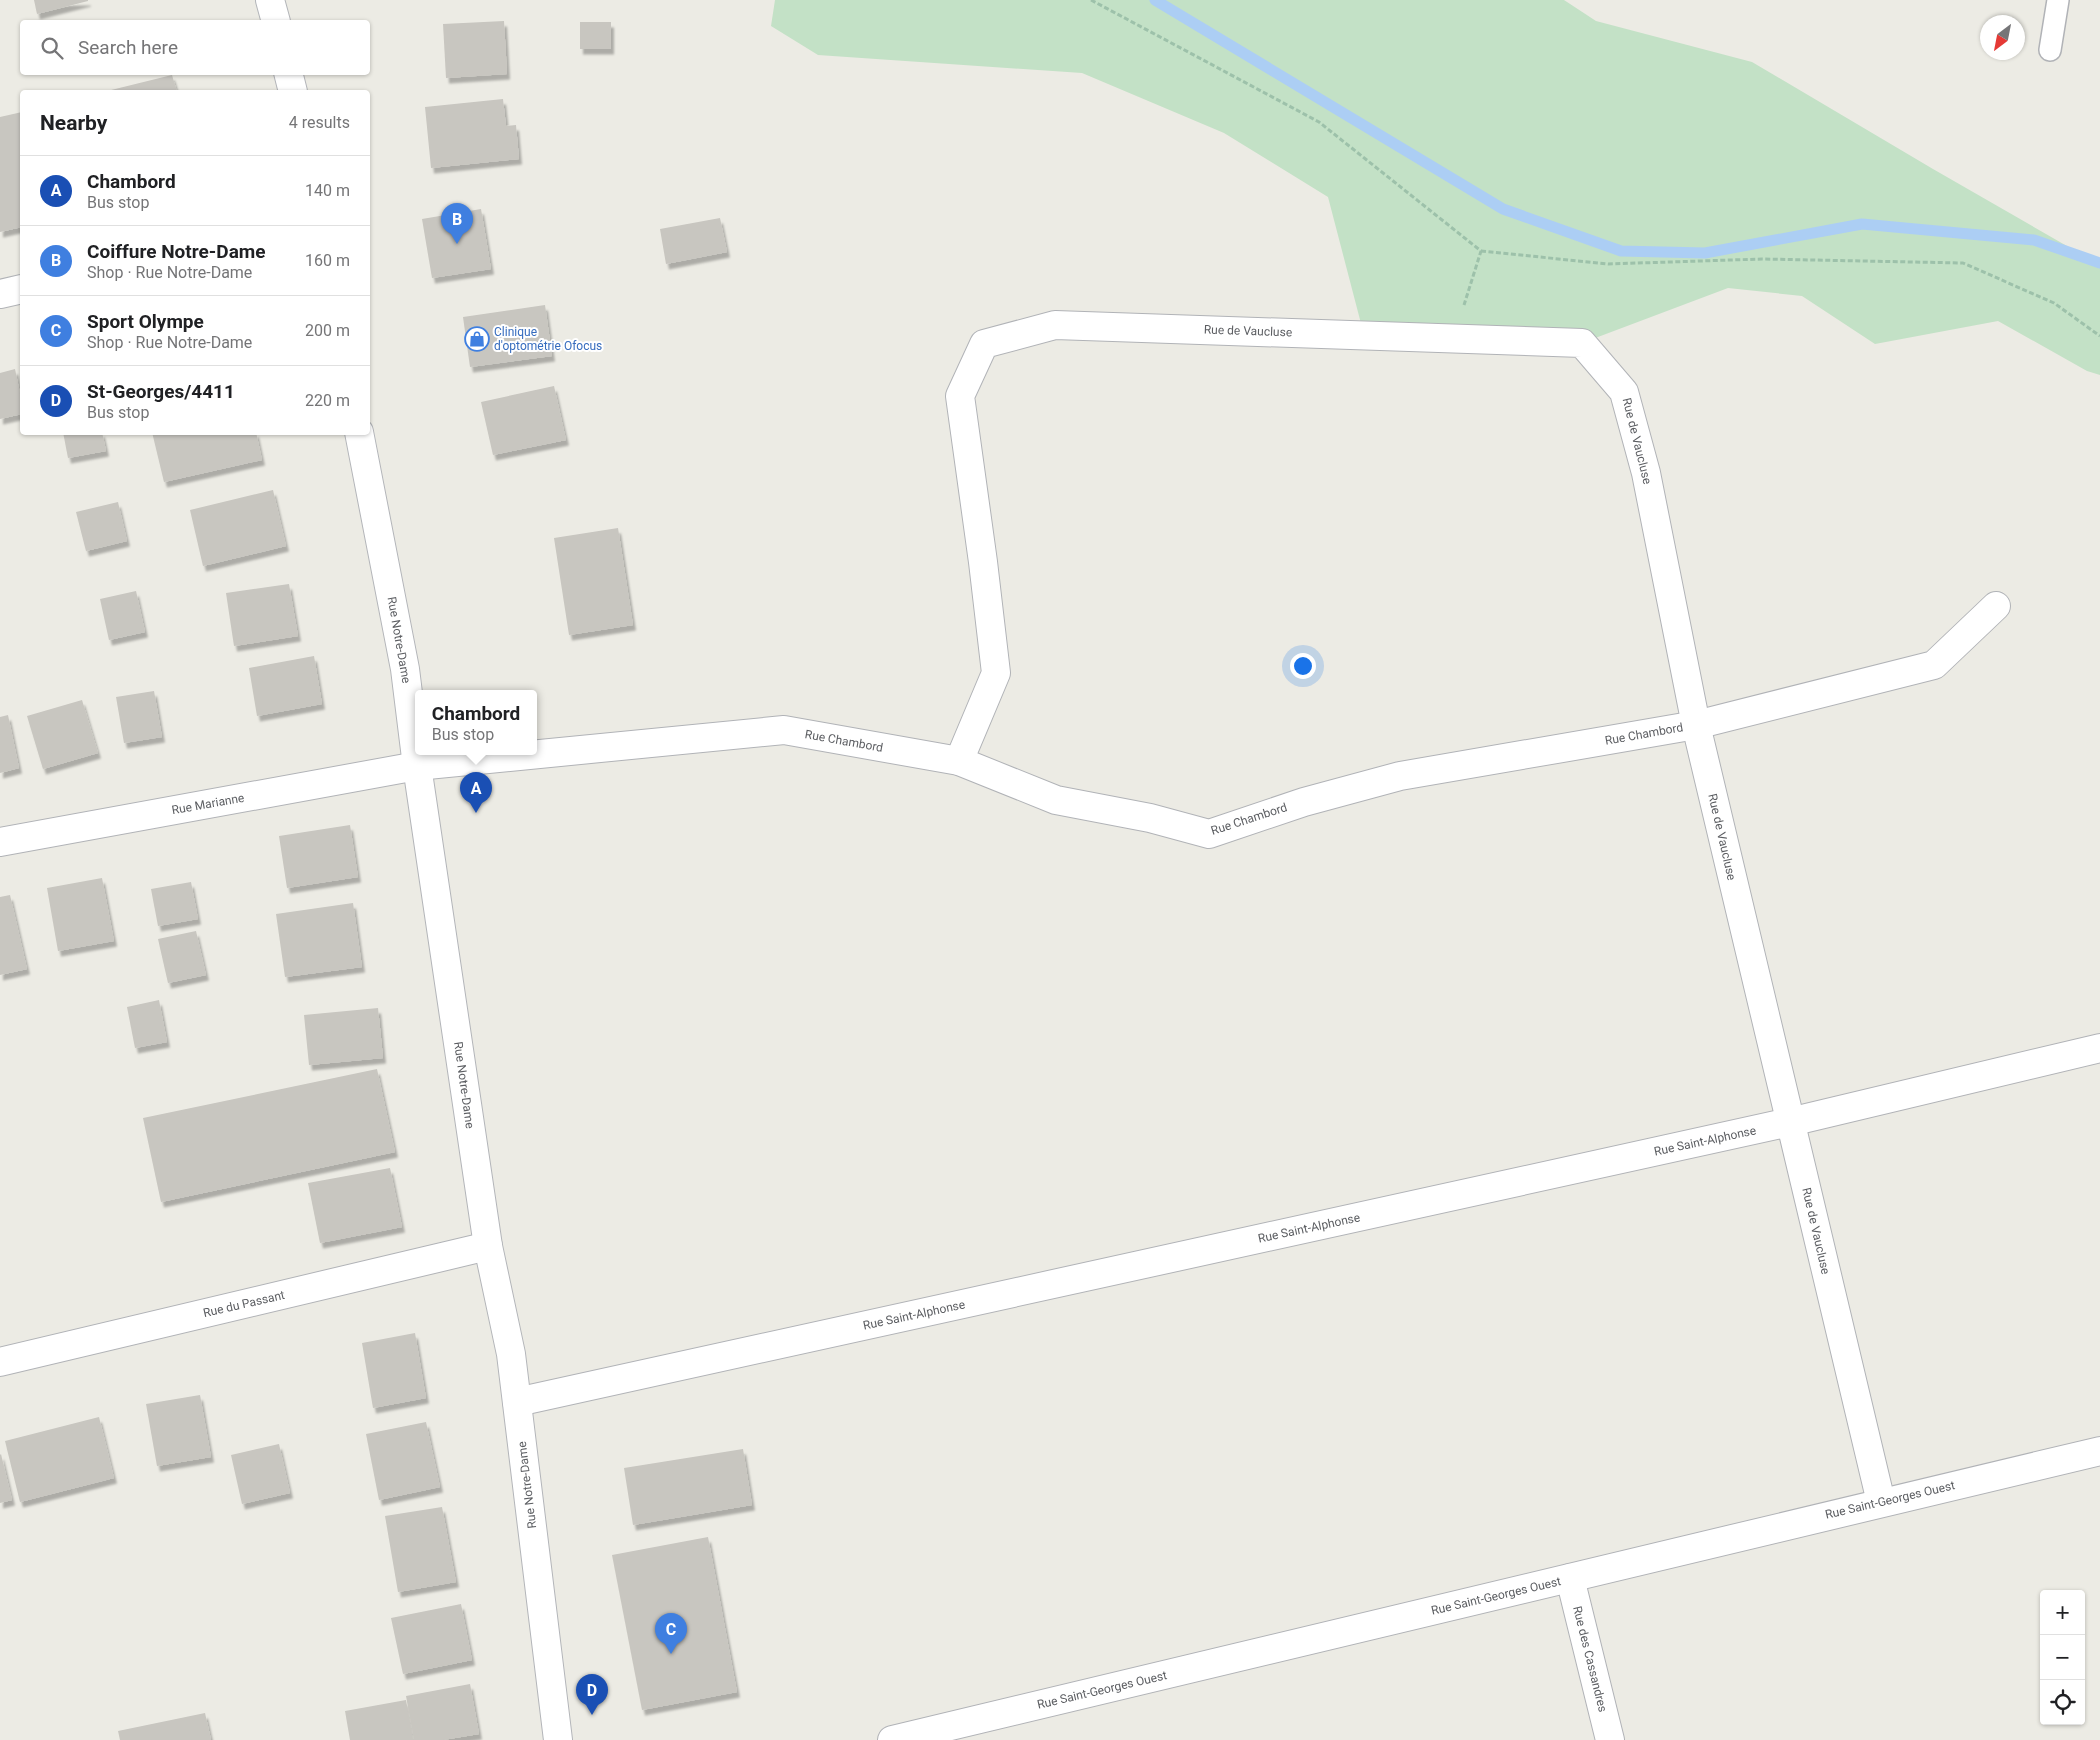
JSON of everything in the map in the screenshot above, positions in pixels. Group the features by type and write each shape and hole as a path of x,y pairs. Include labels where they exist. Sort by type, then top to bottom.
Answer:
{"street":[{"path":"270,0 275,20"},
{"path":"289,75 292,90"},
{"path":"0,294 20,289"},
{"name":"Rue de Vaucluse","path":"959,761 996,673 982,552 960,396 984,344 1055,325 1582,343 1624,392 1646,473 1696,725 1881,1502"},
{"name":"Rue Notre-Dame","path":"360,435 405,669 415,750"},
{"name":"Rue Chambord","path":"537,754 784,730 959,761 1056,800 1150,818 1209,834 1304,802 1400,776 1696,725 1934,666 1996,606"},
{"name":"Rue Notre-Dame","path":"416,755 488,1246 511,1354 558,1740"},
{"name":"Rue Chambord","path":"417,766 529,755"},
{"name":"Rue Marianne","path":"0,842 417,766"},
{"name":"Rue Saint-Alphonse","path":"517,1402 1790,1122 2100,1048"},
{"name":"Rue du Passant","path":"0,1362 488,1246"},
{"name":"Rue Saint-Georges Ouest","path":"892,1740 2100,1451"},
{"name":"Rue des Cassandres","path":"1570,1578 1610,1740"}],"lane":[{"path":"2050,50 2058,0"}],"path":[{"path":"1091,0 1319,122 1481,251 1608,264 1762,259 1963,263 2054,303 2100,336"},
{"path":"1454,338 1481,251"}],"green space":[{"path":"775,0 1564,0 1596,21 1752,62 2100,265 2100,375 2087,371 1998,321 1875,344 1802,296 1728,288 1582,343 1364,335 1328,197 1224,133 1082,73 818,55 771,26"}],"building":[{"path":"34,0 88,0 88,1 37,14"},
{"path":"504,21 507,74 446,78 443,24"},
{"path":"580,22 611,22 611,49 580,49"},
{"path":"172,75 176,90 111,90"},
{"path":"503,99 506,126 516,125 519,159 431,168 425,107"},
{"path":"20,112 20,227 0,232 0,117"},
{"path":"481,209 491,269 432,278 422,219"},
{"path":"720,218 727,252 666,264 660,229"},
{"path":"545,305 552,356 470,367 463,317"},
{"path":"15,369 20,393 20,414 0,419 0,373"},
{"path":"554,386 566,440 493,455 481,402"},
{"path":"64,435 103,435 106,451 68,458"},
{"path":"153,435 257,435 262,460 164,482"},
{"path":"273,490 286,546 203,566 190,510"},
{"path":"118,502 127,541 86,551 76,512"},
{"path":"618,528 633,625 569,635 554,538"},
{"path":"289,584 298,636 234,646 226,593"},
{"path":"136,591 145,632 109,640 100,599"},
{"path":"314,656 322,704 257,716 249,668"},
{"path":"154,691 162,737 124,743 116,697"},
{"path":"82,700 98,753 43,769 27,716"},
{"path":"8,715 19,768 0,773 0,717"},
{"path":"350,825 358,877 287,888 279,836"},
{"path":"102,878 114,941 58,951 47,888"},
{"path":"191,882 198,919 158,926 151,889"},
{"path":"10,895 27,969 0,975 0,897"},
{"path":"353,903 362,967 285,977 276,914"},
{"path":"196,931 206,975 168,983 158,939"},
{"path":"159,1000 167,1042 135,1048 127,1007"},
{"path":"378,1008 383,1058 309,1065 304,1015"},
{"path":"377,1069 395,1152 161,1202 143,1118"},
{"path":"390,1168 402,1227 320,1243 308,1183"},
{"path":"415,1333 426,1398 373,1408 362,1343"},
{"path":"200,1395 211,1457 157,1466 146,1404"},
{"path":"99,1417 114,1478 20,1502 5,1441"},
{"path":"426,1422 440,1487 379,1500 366,1434"},
{"path":"279,1444 290,1493 242,1504 231,1455"},
{"path":"743,1449 752,1505 633,1525 624,1468"},
{"path":"0,1455 12,1500 0,1503"},
{"path":"442,1507 456,1582 398,1592 385,1516"},
{"path":"708,1537 737,1692 642,1710 612,1555"},
{"path":"461,1604 472,1660 403,1674 391,1618"},
{"path":"470,1684 479,1734 443,1740 414,1740 406,1696"},
{"path":"406,1700 413,1740 350,1740 345,1711"},
{"path":"205,1713 211,1740 120,1740 118,1731"}],"waterway":[{"path":"1155,0 1503,209 1621,251 1705,253 1862,224 2034,240 2100,263"}],"place":[{"name":"Coiffure Notre-Dame","path":"457,244"},
{"name":"Clinique d'optométrie Ofocus","path":"477,339"},
{"name":"Chambord","path":"476,813"},
{"name":"Sport Olympe","path":"671,1654"},
{"name":"St-Georges/4411","path":"592,1715"}]}
